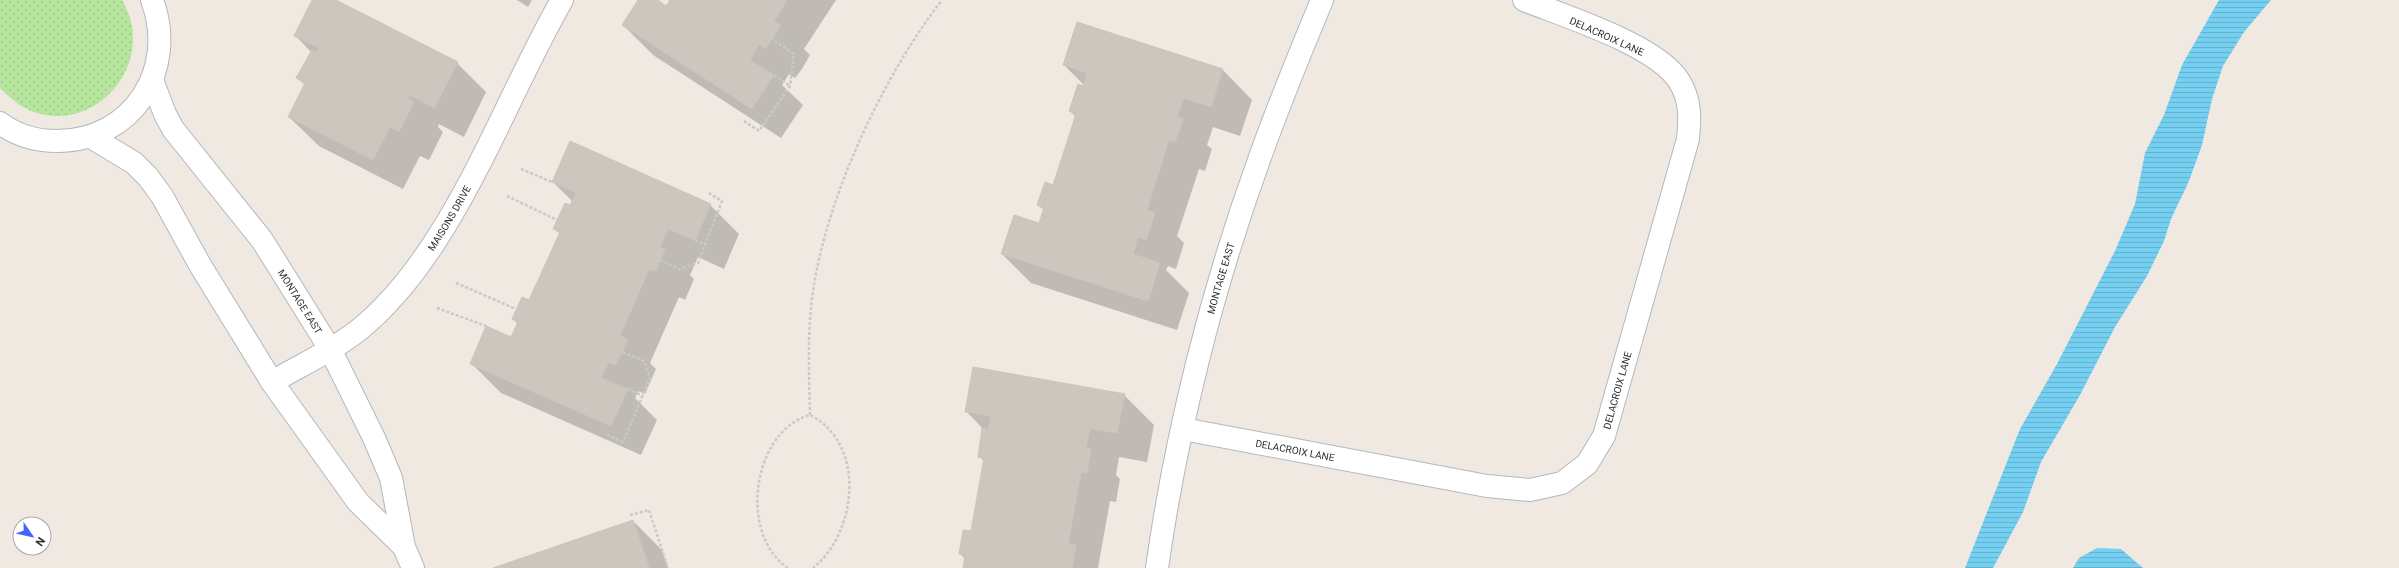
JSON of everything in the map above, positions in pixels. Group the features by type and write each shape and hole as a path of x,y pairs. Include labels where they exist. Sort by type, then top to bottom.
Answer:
{"street":[{"path":"2,126 26,136 47,141 69,141 90,137 110,127 128,115 142,98 152,80 159,59 160,37 158,16 152,0"},
{"name":"MAISONS DRIVE","path":"272,382 330,349 360,329 388,303 413,273 438,236 463,192 562,0"},
{"name":"MONTAGE EAST","path":"1157,568 1166,503 1197,368 1239,219 1261,155 1322,0"},
{"name":"DELACROIX LANE","path":"1183,429 1487,486 1530,490 1562,484 1587,464 1604,436 1688,139 1690,108 1679,80 1660,61 1634,46 1524,0"},
{"name":"MONTAGE EAST","path":"152,80 165,114 173,129 262,240 330,349 374,438 391,478 404,547 413,568"},
{"name":"MONTAGE EAST","path":"90,137 134,163 162,196 200,265 272,382 358,502 404,547"}],"path":[{"path":"810,415 808,336 812,292 824,235 836,197 867,128 891,80 929,17 942,0"},
{"path":"744,121 759,131 790,86 794,54 772,39"},
{"path":"774,75 790,86"},
{"path":"522,169 552,182"},
{"path":"660,260 679,269 698,263 722,201 707,192"},
{"path":"507,196 557,220"},
{"path":"695,240 705,244"},
{"path":"456,284 516,310"},
{"path":"437,308 486,326"},
{"path":"607,435 623,442 650,378 644,361 622,352"},
{"path":"628,390 643,396"},
{"path":"788,568 771,552 762,536 758,513 758,487 764,463 775,442 788,426 800,418 810,415 822,421 839,446 847,465 849,486 848,507 843,527 825,558 812,568"},
{"path":"630,515 649,510 668,568"}],"green space":[{"path":"0,0 122,0 131,23 132,47 126,69 114,88 98,104 77,113 54,116 29,110 21,106 0,88"}],"water":[{"path":"2219,0 2271,0 2244,32 2223,66 2212,99 2202,145 2189,181 2171,219 2164,241 2147,276 2115,327 2080,395 2041,462 2023,512 1993,568 1965,568 2020,429 2057,364 2115,251 2135,204 2145,153 2164,115 2182,65"},
{"path":"2097,548 2121,549 2143,568 2073,568 2079,558"}],"building":[{"path":"312,0 336,0 458,62 434,108 410,95 408,99 414,102 399,132 390,127 373,160 288,117 305,83 296,78 312,50 316,52 319,48 294,36"},
{"path":"638,0 658,0 666,6 670,0 787,0 774,21 781,25 766,49 759,45 750,60 774,75 752,109 622,25"},
{"path":"1077,22 1223,69 1211,107 1184,98 1177,117 1183,119 1175,142 1169,140 1147,210 1155,213 1146,240 1138,237 1133,254 1160,263 1148,301 1001,254 1014,215 1039,223 1044,208 1037,205 1045,182 1053,185 1076,114 1069,111 1078,84 1083,86 1087,73 1063,65"},
{"path":"570,141 711,204 695,240 668,229 660,247 665,249 656,271 649,269 620,336 628,339 616,365 609,362 601,378 628,389 611,426 470,364 486,326 511,337 518,322 512,319 522,297 529,300 560,232 553,229 565,203 570,205 576,193 552,182"},
{"path":"973,367 1125,394 1117,433 1090,429 1086,448 1091,449 1087,473 1081,472 1068,544 1076,545 1072,568 963,568 965,555 959,554 963,530 971,531 984,458 978,457 982,428 988,430 991,416 965,412"},
{"path":"633,520 649,568 493,568"}]}
